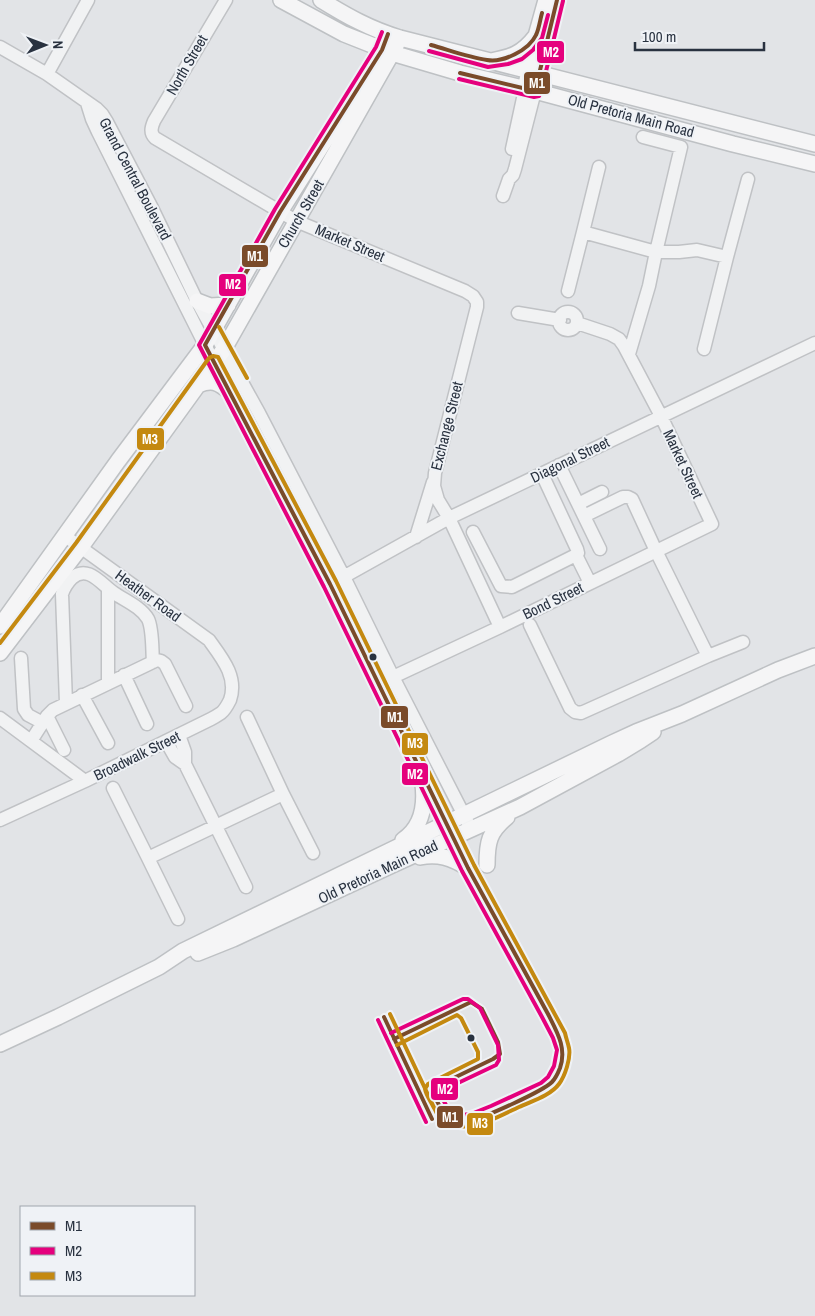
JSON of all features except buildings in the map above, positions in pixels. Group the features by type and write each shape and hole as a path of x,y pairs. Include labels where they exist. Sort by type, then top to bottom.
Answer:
{"main road":[{"name":"Old Pretoria Main Road","path":"281,0 344,34 387,52 460,73 815,164"},
{"name":"Old Pretoria Main Road","path":"321,0 352,19 394,36 815,144"},
{"path":"534,72 536,36 546,0"},
{"path":"530,90 557,0"},
{"name":"Church Street","path":"0,653 81,547 224,349 296,221 394,36"},
{"path":"489,61 519,53 536,36"},
{"name":"Church Street","path":"0,626 205,345 280,212 387,52"},
{"path":"197,301 210,306 228,305"},
{"path":"198,385 215,382 230,392"},
{"name":"Old Pretoria Main Road","path":"778,670 815,647"},
{"name":"Old Pretoria Main Road","path":"0,1044 58,1018 159,966 183,950 636,732 668,720 778,670 815,656"},
{"name":"Old Pretoria Main Road","path":"159,966 233,939 520,807 642,740 668,720"},
{"path":"384,854 411,835 418,824 424,802 420,768"},
{"path":"487,864 487,848 491,834 498,824 520,807"},
{"path":"403,860 431,854 453,859 468,868"}],"street":[{"path":"47,74 88,0"},
{"name":"North Street","path":"151,130 154,121 226,0"},
{"path":"0,47 47,74 87,103"},
{"path":"503,196 509,179 508,166 530,90"},
{"name":"Grand Central Boulevard","path":"87,103 102,114 107,122 152,208 197,301 259,412 344,578 392,677 471,829"},
{"name":"Grand Central Boulevard","path":"87,103 92,119 205,345 330,584 453,838"},
{"name":"Market Street","path":"151,130 155,138 296,221 465,290 477,302"},
{"path":"629,354 649,286 681,147 643,137"},
{"path":"568,291 599,167"},
{"path":"704,348 748,179"},
{"path":"583,232 656,252 697,250 727,257"},
{"name":"Exchange Street","path":"477,302 476,314 433,480 438,500 449,518 500,627"},
{"name":"Market Street","path":"518,313 560,320 563,314 570,312 576,316 576,323 615,336 629,354 661,416 712,524"},
{"name":"Diagonal Street","path":"330,584 344,578 449,518 815,343"},
{"path":"559,466 600,549"},
{"path":"542,474 577,549 578,553 576,555 590,583"},
{"path":"416,537 433,480"},
{"path":"578,504 602,492"},
{"path":"584,516 623,497 632,499 708,656"},
{"name":"Bond Street","path":"392,677 712,524"},
{"path":"473,532 502,586 512,587 576,555"},
{"name":"Heather Road","path":"65,536 209,640 225,662"},
{"path":"66,703 62,594 67,583 78,574 85,573 92,576 140,610 150,625 153,662"},
{"path":"108,589 108,683"},
{"path":"530,625 570,708 575,712 581,713 743,642"},
{"path":"21,658 24,709 28,715 45,720 64,750"},
{"path":"31,741 52,710 159,660 165,664 186,706"},
{"name":"Broadwalk Street","path":"0,820 179,735 223,712 229,703 233,691 232,678 225,662"},
{"path":"124,675 147,724"},
{"path":"82,695 108,743"},
{"path":"247,717 313,853"},
{"path":"0,718 84,781"},
{"path":"179,735 185,752 185,764 246,887"},
{"path":"166,741 175,757 185,764"},
{"path":"113,788 178,919"},
{"path":"148,858 283,794"}],"transit line":[{"name":"M1","path":"460,73 535,91 557,0"},
{"name":"M2","path":"459,79 534,97 539,96 563,1"},
{"name":"M1","path":"431,45 480,59 493,60 508,57 522,50 533,41 542,13"},
{"name":"M2","path":"429,51 488,67 508,64 522,59 533,50 542,38 548,15"},
{"name":"M2","path":"382,32 376,47 275,209 199,345 324,587 462,871 542,1017 557,1050 554,1066 548,1077 541,1083 491,1106 471,1114 461,1115 447,1107 439,1092 496,1065 499,1060 498,1045 480,1008 468,999 463,999 391,1033"},
{"name":"M1","path":"388,34 382,50 280,212 205,345 330,584 468,868 555,1027 562,1047 562,1061 556,1076 547,1086 479,1118 460,1120 453,1119 445,1114 431,1089 500,1054 498,1042 482,1009 471,1002 394,1039"},
{"name":"M3","path":"219,327 247,378"},
{"name":"M3","path":"0,643 76,543 209,358 213,356 218,357 336,581 474,865 565,1033 569,1052 567,1067 563,1076 559,1084 551,1092 496,1118 473,1126 461,1126 451,1124 441,1117 425,1089 428,1084 478,1059 478,1052 461,1018 457,1015 397,1045"},
{"name":"M3","path":"390,1014 438,1116"},
{"name":"M1","path":"384,1017 432,1119"},
{"name":"M2","path":"378,1020 426,1122"}]}
